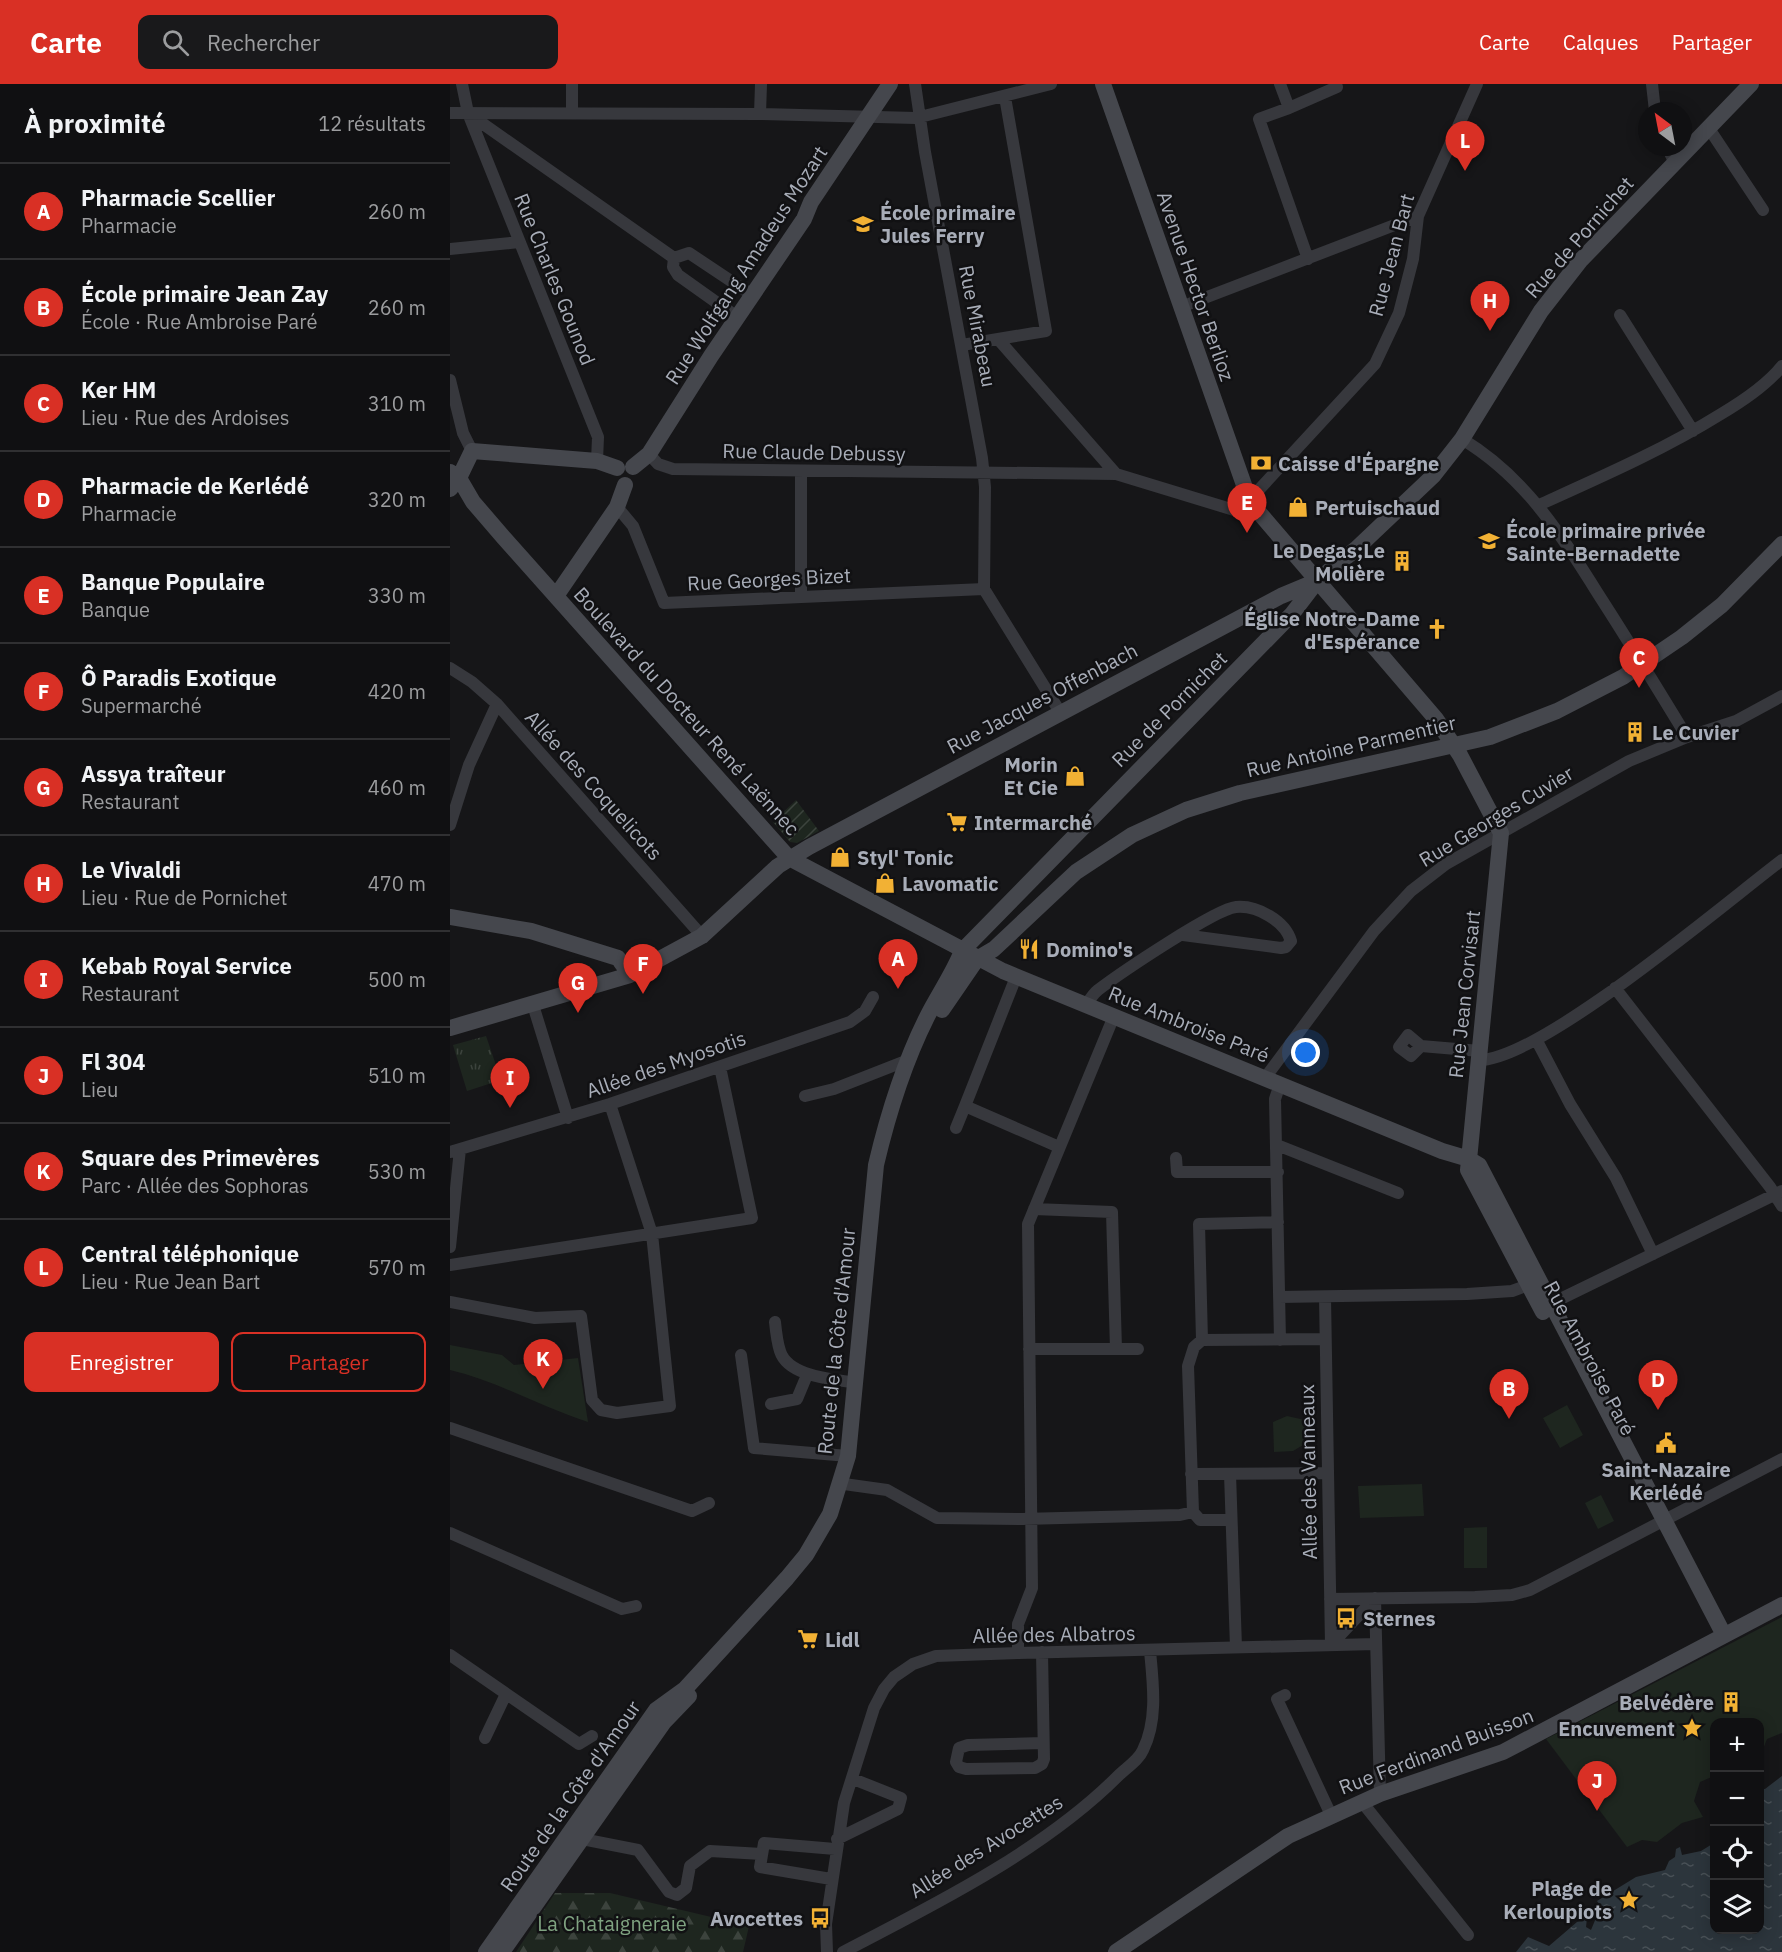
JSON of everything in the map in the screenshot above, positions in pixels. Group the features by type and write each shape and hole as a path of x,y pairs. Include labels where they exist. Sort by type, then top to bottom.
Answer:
{"street":[{"name":"Rue Charles Gounod","path":"462,84 468,113 598,437 597,461"},
{"path":"572,84 572,113"},
{"path":"760,114 761,84"},
{"name":"Rue Wolfgang Amadeus Mozart","path":"625,467 649,454 890,84"},
{"name":"Rue Mirabeau","path":"915,84 983,471 984,589"},
{"path":"450,113 760,114 922,118 1051,84"},
{"name":"Avenue Hector Berlioz","path":"1103,84 1250,502"},
{"path":"1280,84 1289,108"},
{"name":"Rue Jean Bart","path":"1250,502 1375,364 1399,313 1413,259 1418,216 1478,84"},
{"path":"1652,84 1654,102"},
{"name":"Rue de Pornichet","path":"1692,139 1708,127 1751,84"},
{"path":"1308,259 1259,119 1337,87"},
{"path":"962,345 1046,331 1005,97"},
{"path":"468,113 674,258"},
{"path":"1708,127 1763,210"},
{"name":"Rue de Pornichet","path":"969,955 1292,614 1318,580 1401,508 1433,476 1462,439 1541,311 1580,261 1669,156"},
{"path":"1181,307 1418,216"},
{"path":"450,249 519,242"},
{"path":"674,258 689,254 752,295"},
{"path":"674,258 673,267 678,275 737,317"},
{"path":"1620,315 1694,431"},
{"path":"998,339 1116,474 1234,510 1250,502 1433,716 1454,745 1501,833"},
{"path":"1539,505 1629,465 1694,431 1750,396 1782,366"},
{"path":"450,380 463,433 472,451"},
{"path":"1462,439 1501,467 1539,505 1643,664 1687,737"},
{"path":"472,451 597,461 625,467 617,480 625,485 617,507 556,596"},
{"path":"453,480 472,451"},
{"name":"Rue Claude Debussy","path":"649,454 667,469 936,474 983,471 1002,474 1116,474"},
{"path":"801,472 801,596"},
{"name":"Boulevard du Docteur René Laënnec","path":"453,480 789,858 969,955"},
{"name":"Rue Georges Bizet","path":"617,507 633,526 664,603 984,589"},
{"name":"Rue Antoine Parmentier","path":"944,1007 969,955 994,949 1053,892 1094,858 1165,818 1240,793 1490,736 1547,715 1623,677 1706,619 1752,577 1782,544"},
{"name":"Rue Jacques Offenbach","path":"450,1028 630,975 702,936 789,858 1060,712 1281,596 1318,580"},
{"path":"984,589 1060,712"},
{"name":"Allée des Coquelicots","path":"450,668 472,682 497,704 702,936"},
{"name":"Rue Georges Cuvier","path":"1272,1081 1374,931 1411,891 1446,864 1629,761 1687,737 1736,721 1782,696"},
{"path":"450,825 469,765 497,704"},
{"name":"Rue Jean Corvisart","path":"1469,1159 1501,833"},
{"path":"1421,1046 1497,1059 1537,1041 1615,988 1782,860"},
{"path":"1087,1004 1097,990 1183,935 1224,909 1249,907 1282,923 1292,941 1286,947 1281,948 1183,935"},
{"path":"450,917 531,931 618,958 630,975"},
{"name":"Rue Ambroise Paré","path":"969,955 1442,1151 1469,1159 1467,1170 1533,1283 1719,1638"},
{"name":"Route de la Côte d'Amour","path":"486,1952 656,1710 685,1689 806,1555 830,1514 848,1456 868,1231 876,1165 886,1122 908,1060 927,1018 969,955"},
{"path":"956,1128 1016,976"},
{"path":"1615,988 1779,1192 1782,1206"},
{"name":"Allée des Myosotis","path":"455,1151 568,1118 850,1022 865,1011 873,997"},
{"path":"533,1005 568,1118"},
{"name":"Route de la Côte d'Amour","path":"502,1952 676,1707 697,1690 816,1556 839,1511 852,1454 859,1399 869,1271 875,1249 880,1169 891,1121 905,1080 927,1033 944,1007"},
{"path":"1018,1653 1018,1624 1032,1587 1028,1224 1114,1016"},
{"path":"1537,1041 1570,1104 1616,1178 1653,1254"},
{"path":"805,1096 834,1089 908,1060"},
{"path":"450,1265 752,1218 720,1067"},
{"path":"1272,1081 1275,1099 1278,1172 1280,1340"},
{"path":"450,1302 535,1318 581,1316 592,1400 601,1410 617,1413 670,1406 652,1234 610,1104"},
{"path":"965,1106 1059,1147"},
{"path":"1277,1145 1398,1193"},
{"path":"450,1247 455,1151"},
{"path":"1176,1158 1177,1172 1278,1172"},
{"path":"1545,1306 1779,1192"},
{"path":"1034,1209 1112,1212 1116,1349"},
{"path":"1202,1340 1199,1224 1278,1222"},
{"path":"1279,1298 1467,1294 1512,1291 1533,1283"},
{"name":"Allée des Vanneaux","path":"1325,1297 1331,1645"},
{"path":"775,1322 780,1353 807,1375 856,1383"},
{"path":"1230,1520 1200,1520 1193,1512 1188,1366 1194,1347 1202,1340 1325,1339"},
{"path":"1029,1349 1138,1349"},
{"path":"741,1355 754,1448 848,1456"},
{"path":"771,1404 797,1400 807,1375"},
{"path":"450,1428 692,1511 709,1503"},
{"path":"1330,1599 1475,1597 1521,1592 1542,1584 1782,1459"},
{"path":"1191,1474 1328,1473"},
{"path":"1230,1474 1236,1647"},
{"path":"844,1484 887,1490 937,1518 1180,1515 1193,1512"},
{"path":"450,1533 622,1609 636,1606"},
{"path":"1375,1598 1380,1794"},
{"path":"1331,1645 1375,1598"},
{"name":"Rue Ferdinand Buisson","path":"1116,1952 1288,1836 1380,1794 1503,1752 1547,1731 1782,1605"},
{"name":"Allée des Albatros","path":"827,1952 826,1924 831,1879 844,1803 874,1708 884,1689 894,1677 914,1664 936,1656 1376,1644"},
{"name":"Allée des Avocettes","path":"843,1952 1015,1856 1062,1825 1105,1789 1143,1752 1152,1723 1150,1651"},
{"path":"1042,1652 1044,1759 1042,1764 1035,1768 966,1769 959,1767 956,1762 959,1748 968,1745 1043,1743"},
{"path":"450,1655 579,1744 592,1736"},
{"path":"485,1738 506,1694"},
{"path":"1285,1695 1277,1699 1330,1815"},
{"path":"831,1879 760,1867 764,1843 836,1844 898,1809 901,1798 853,1779"},
{"path":"1362,1802 1468,1935"},
{"path":"582,1839 638,1850 669,1892 677,1895 686,1888 690,1866 710,1851 762,1854"}],"green space":[{"path":"796,800 819,831 797,843 790,842 773,822"},
{"path":"486,1036 501,1080 467,1091 453,1045"},
{"path":"450,1345 502,1355 514,1365 578,1358 588,1422 485,1381 450,1370"},
{"path":"1567,1405 1583,1435 1560,1448 1543,1418"},
{"path":"1287,1416 1305,1420 1308,1442 1293,1451 1274,1452 1273,1422"},
{"path":"1422,1484 1424,1516 1360,1518 1358,1486"},
{"path":"1601,1495 1614,1521 1598,1529 1585,1503"},
{"path":"1487,1527 1487,1568 1464,1568 1464,1528"},
{"path":"1782,1617 1782,1733 1767,1739 1764,1747 1764,1718 1710,1718 1710,1778 1700,1782 1694,1801 1703,1817 1682,1823 1657,1842 1642,1840 1627,1847 1546,1739"},
{"name":"La Chataigneraie","path":"555,1893 610,1893 749,1926 743,1952 516,1952"}],"water":[{"path":"1782,1776 1782,1952 1516,1952 1528,1937 1549,1946 1577,1922 1587,1918 1586,1927 1591,1930 1601,1906 1597,1901 1636,1877 1665,1870 1669,1861 1675,1857 1676,1849 1680,1847 1682,1855 1701,1851 1710,1845 1710,1934 1764,1934 1765,1789"}],"place":[{"name":"Central téléphonique","path":"1465,171"},
{"name":"École primaire Jules Ferry","path":"863,224"},
{"name":"Le Vivaldi","path":"1490,331"},
{"name":"Caisse d'Épargne","path":"1261,463"},
{"name":"Pertuischaud","path":"1298,507"},
{"name":"Banque Populaire","path":"1247,533"},
{"name":"École primaire privée Sainte-Bernadette","path":"1489,541"},
{"name":"Le Degas;Le Molière","path":"1402,561"},
{"name":"Église Notre-Dame d'Espérance","path":"1437,629"},
{"name":"Ker HM","path":"1639,688"},
{"name":"Le Cuvier","path":"1635,732"},
{"name":"Morin Et Cie","path":"1075,776"},
{"name":"Intermarché","path":"957,822"},
{"name":"Styl' Tonic","path":"840,857"},
{"name":"Lavomatic","path":"885,883"},
{"name":"Domino's","path":"1029,949"},
{"name":"Pharmacie Scellier","path":"898,989"},
{"name":"Ô Paradis Exotique","path":"643,994"},
{"name":"Assya traîteur","path":"578,1013"},
{"name":"Kebab Royal Service","path":"510,1108"},
{"name":"Square des Primevères","path":"543,1389"},
{"name":"Pharmacie de Kerlédé","path":"1658,1410"},
{"name":"École primaire Jean Zay","path":"1509,1419"},
{"name":"Saint-Nazaire Kerlédé","path":"1666,1443"},
{"name":"Sternes","path":"1346,1618"},
{"name":"Lidl","path":"808,1639"},
{"name":"Belvédère","path":"1731,1702"},
{"name":"Encuvement","path":"1692,1728"},
{"name":"Fl 304","path":"1597,1811"},
{"name":"Plage de Kerloupiots","path":"1629,1900"},
{"name":"Avocettes","path":"820,1918"}]}
